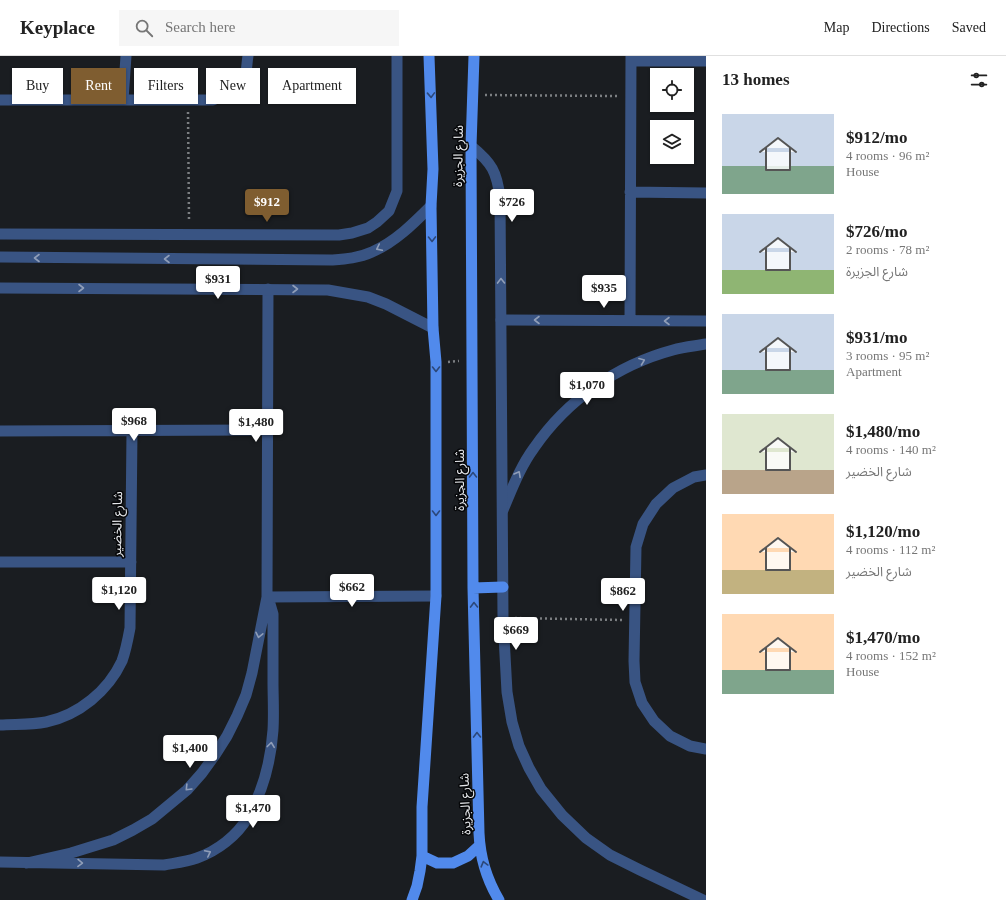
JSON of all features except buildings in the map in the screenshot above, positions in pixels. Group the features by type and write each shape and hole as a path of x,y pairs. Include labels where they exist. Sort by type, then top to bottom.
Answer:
{"main road":[{"name":"شارع الجزيرة","path":"412,900 417,886 422,856 422,807 436,596 436,362 433,328 431,206 433,169 429,56"},
{"name":"شارع الجزيرة","path":"474,56 471,146 473,588 480,845 488,877 499,900"},
{"path":"473,588 503,587"},
{"path":"422,856 437,863 453,863 468,856 480,845"}],"street":[{"path":"125,68 126,56"},
{"path":"198,100 213,100 227,94 238,84 246,72 248,56"},
{"path":"0,234 339,235 368,228 389,210 397,191 397,56"},
{"path":"630,320 631,58 706,61"},
{"path":"0,100 71,100"},
{"path":"471,146 483,156 492,169 498,183 500,198 503,618 507,692 512,722 519,746 542,789 562,815 586,838 610,855 703,900"},
{"path":"630,192 706,193"},
{"path":"0,257 324,260 352,258 371,253 388,244 404,232 431,206"},
{"path":"0,288 328,290 368,296 433,328"},
{"path":"27,863 64,855 113,840 152,819 186,790 202,773 227,736 246,695 252,673 267,597 268,289"},
{"path":"501,320 706,321"},
{"path":"503,510 516,478 534,448 555,421 581,397 609,377 640,361 673,350 706,344"},
{"path":"0,431 268,430"},
{"name":"شارع الخضير","path":"0,725 46,722 78,710 104,689 117,671 122,661 128,645 130,628 132,431"},
{"path":"706,475 694,477 673,488 656,504 643,524 636,547 634,661 635,682 642,703 654,721 670,736 690,746 706,750"},
{"path":"0,562 131,562"},
{"path":"267,597 436,596"},
{"path":"0,862 164,865 180,863 196,858 212,851 226,842 248,817 258,796 270,752 273,729 273,614 267,597"}],"path":[{"path":"473,94 631,96"},
{"path":"188,104 189,234"},
{"path":"436,362 472,361"},
{"path":"503,618 635,621"}]}
